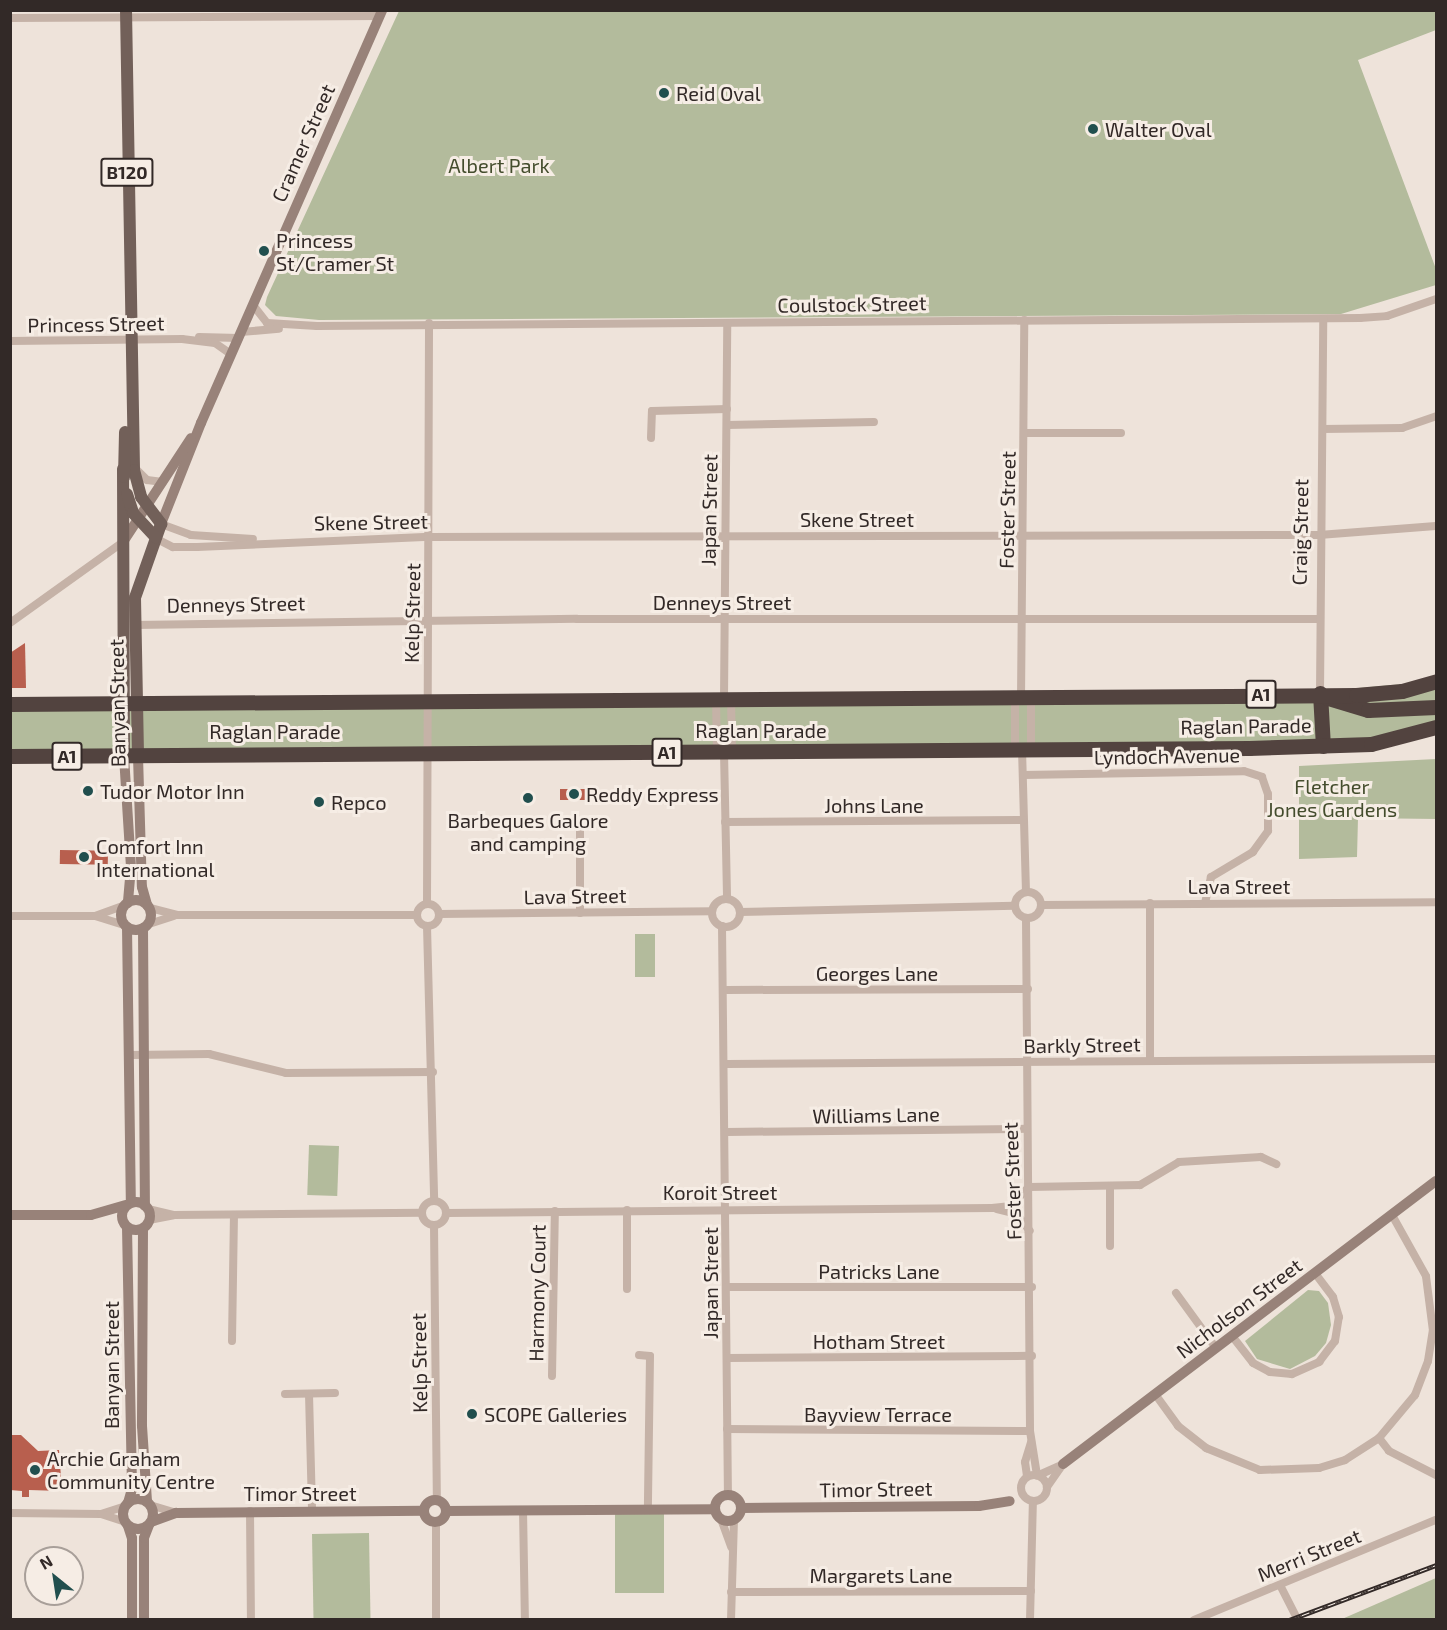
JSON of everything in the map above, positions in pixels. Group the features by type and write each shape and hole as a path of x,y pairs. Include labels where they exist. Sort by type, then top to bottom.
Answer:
{"highway":[{"name":"Raglan Parade","path":"10,704 130,705 724,698 1022,700 1386,693 1437,681"},
{"path":"1320,693 1340,705 1368,710 1437,707"},
{"name":"Craig Street","path":"1320,693 1323,746"},
{"name":"Raglan Parade","path":"10,756 1323,746 1410,736 1437,727"}],"main road":[{"name":"B120","path":"126,13 129,365 133,461 136,484 146,507 161,524"},
{"name":"B120","path":"123,542 123,469 129,365"},
{"name":"B120","path":"123,469 128,500 137,519 154,537"},
{"name":"Banyan Street","path":"130,625 142,568 161,524"},
{"name":"Banyan Street","path":"123,542 122,556 130,625 131,756"},
{"path":"122,556 142,568"}],"street":[{"path":"10,18 126,13 381,13"},
{"name":"Cramer Street","path":"161,524 201,423 381,13"},
{"name":"Coulstock Street","path":"253,305 267,323 317,326 429,323 1323,319 1387,316 1437,299"},
{"name":"Craig Street","path":"1320,693 1319,535 1323,429 1323,319"},
{"name":"Foster Street","path":"1022,700 1021,537 1025,433 1024,320"},
{"name":"Japan Street","path":"727,322 723,622 727,899"},
{"name":"Kelp Street","path":"427,904 426,752 430,621 429,323"},
{"name":"Coulstock Street","path":"240,335 317,326"},
{"name":"Princess Street","path":"10,341 183,339 240,335"},
{"name":"Princess Street","path":"183,339 215,342 231,354"},
{"path":"651,438 652,411 727,409"},
{"path":"1323,429 1402,428 1437,416"},
{"path":"727,425 874,422"},
{"name":"Cramer Street","path":"146,507 201,423"},
{"path":"1025,433 1121,433"},
{"path":"133,461 144,478 163,482"},
{"name":"B120","path":"123,542 146,507"},
{"name":"Skene Street","path":"161,524 191,536 282,541"},
{"name":"Skene Street","path":"142,568 157,551 180,547 282,541 430,537 725,535 1021,537 1319,535 1434,526"},
{"name":"Skene Street","path":"154,537 180,547"},
{"path":"10,623 123,542"},
{"path":"95,563 122,556"},
{"name":"Denneys Street","path":"130,625 430,621 1319,619"},
{"name":"Japan Street","path":"724,698 724,752"},
{"path":"740,912 733,924 722,926 712,911 718,902 727,899 740,912 1014,906 1026,892 1022,700"},
{"path":"1022,700 1023,749"},
{"path":"1410,736 1437,735"},
{"name":"Banyan Street","path":"131,756 131,874 127,904 121,915 126,926 137,1054 146,1216 142,1426 150,1523"},
{"name":"Banyan Street","path":"126,1524 127,1504 132,1489 125,1225 148,907 142,887 131,756"},
{"name":"Lyndoch Avenue","path":"1023,775 1244,771 1262,777 1268,794 1265,837 1253,852 1211,877 1205,902"},
{"name":"Johns Lane","path":"725,822 1023,820"},
{"path":"580,826 580,913"},
{"path":"1014,906 1026,919 1038,914 1041,905 1035,894 1026,892"},
{"name":"Lava Street","path":"1041,905 1437,902"},
{"path":"1150,903 1150,1060"},
{"path":"95,916 127,904 178,915 416,915 427,904 439,914 427,926"},
{"name":"Lava Street","path":"439,914 712,911"},
{"path":"10,916 95,916 126,926 146,926 178,915"},
{"path":"416,915 427,926 433,1072 434,1200"},
{"name":"Foster Street","path":"1026,919 1028,988 1026,1129 1032,1287 1030,1431 1038,1475"},
{"name":"Japan Street","path":"722,926 727,990 726,1287 729,1495"},
{"name":"Georges Lane","path":"727,990 1028,988"},
{"path":"137,1054 208,1054 286,1073 433,1072"},
{"name":"Barkly Street","path":"727,1064 1437,1059"},
{"name":"Williams Lane","path":"727,1132 1026,1129"},
{"path":"1029,1187 1110,1188 1140,1185 1179,1162 1261,1157 1276,1164"},
{"name":"Nicholson Street","path":"1027,1476 1038,1475 1063,1464 1437,1181"},
{"name":"Koroit Street","path":"447,1213 992,1208 1011,1206 1029,1187"},
{"path":"1110,1188 1110,1246"},
{"path":"96,1214 125,1225 146,1216 422,1213 434,1226 441,1223 447,1213 443,1204 434,1200 425,1204 422,1213"},
{"path":"10,1215 96,1214 128,1204 146,1216"},
{"name":"Koroit Street","path":"992,1208 1017,1214 1031,1231"},
{"path":"627,1210 627,1289"},
{"name":"Harmony Court","path":"552,1376 555,1211"},
{"path":"232,1341 234,1215"},
{"path":"1155,1394 1178,1426 1199,1443 1232,1462 1260,1470 1319,1468 1352,1456 1379,1438 1400,1418 1420,1384 1433,1331 1426,1276 1392,1215"},
{"name":"Kelp Street","path":"434,1226 436,1500"},
{"path":"1232,1336 1253,1363 1270,1372 1292,1374 1319,1362 1335,1341 1339,1317 1333,1297 1315,1273"},
{"name":"Patricks Lane","path":"726,1287 1032,1287"},
{"path":"1176,1293 1216,1348"},
{"path":"639,1355 650,1356 648,1506"},
{"name":"Hotham Street","path":"727,1358 1032,1356"},
{"path":"285,1394 335,1393"},
{"path":"309,1394 312,1510"},
{"name":"Bayview Terrace","path":"727,1429 1030,1431"},
{"path":"1379,1438 1389,1450 1437,1475"},
{"name":"Foster Street","path":"1021,1490 1027,1476 1025,1462 1031,1441"},
{"name":"Nicholson Street","path":"1033,1500 1047,1487 1063,1464"},
{"path":"1038,1475 1047,1487"},
{"path":"1010,1502 1021,1490 1033,1500 1030,1620"},
{"path":"731,1620 734,1519 741,1508 736,1498 729,1495 718,1500 718,1514 732,1548"},
{"path":"436,1523 424,1511 429,1502 436,1500 447,1511 648,1506 718,1514 734,1519"},
{"name":"Timor Street","path":"741,1508 986,1506 1033,1500"},
{"path":"101,1514 127,1504 149,1504"},
{"name":"Timor Street","path":"149,1504 176,1513"},
{"name":"Timor Street","path":"126,1524 139,1530 176,1513 312,1510 424,1511"},
{"path":"523,1510 525,1620"},
{"path":"250,1511 251,1620"},
{"path":"436,1620 436,1523 447,1511"},
{"path":"10,1513 101,1514 126,1524 132,1538 138,1617"},
{"name":"Merri Street","path":"1194,1620 1437,1520"},
{"path":"138,1617 144,1538 150,1523"},
{"path":"1280,1585 1298,1620"},
{"name":"Margarets Lane","path":"731,1592 1031,1592"}],"green space":[{"name":"Albert Park","path":"399,11 1436,11 1436,30 1358,60 1436,269 1436,285 1341,314 319,320 276,316 265,305 267,297"},
{"path":"1436,681 1436,727 1389,741 11,756 11,704 1303,693"},
{"name":"Fletcher Jones Gardens","path":"1436,759 1436,819 1358,818 1357,857 1299,859 1299,766"},
{"path":"635,934 655,934 655,977 635,977"},
{"path":"309,1145 339,1146 337,1196 307,1195"},
{"path":"1308,1290 1319,1291 1328,1303 1331,1325 1326,1343 1315,1356 1290,1369 1257,1359 1245,1341"},
{"path":"615,1507 664,1507 664,1593 615,1593"},
{"path":"369,1533 371,1619 314,1620 312,1534"},
{"path":"1436,1578 1436,1619 1342,1619"}],"building":[{"path":"25,643 26,688 10,688 10,653"},
{"name":"Reddy Express","path":"560,789 588,789 588,800 560,800"},
{"name":"Comfort Inn International","path":"60,850 108,851 108,865 60,864"},
{"name":"Archie Graham Community Centre","path":"10,1435 21,1435 38,1451 59,1450 62,1491 29,1490 29,1497 22,1497 22,1491 10,1490"}],"railway":[{"path":"1289,1620 1436,1565"}],"place":[{"name":"Reid Oval","path":"664,93"},
{"name":"Walter Oval","path":"1093,129"},
{"name":"Princess St/Cramer St","path":"264,251"},
{"name":"Tudor Motor Inn","path":"88,791"},
{"name":"Reddy Express","path":"574,794"},
{"name":"Barbeques Galore and camping","path":"528,798"},
{"name":"Repco","path":"319,802"},
{"name":"Comfort Inn International","path":"84,857"},
{"name":"SCOPE Galleries","path":"472,1414"},
{"name":"Archie Graham Community Centre","path":"35,1470"}]}
